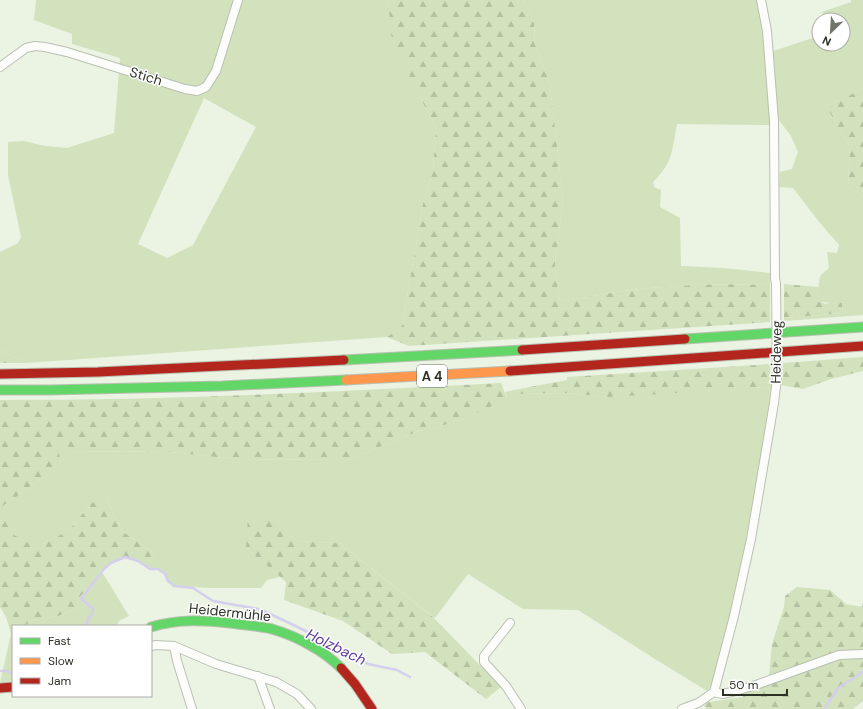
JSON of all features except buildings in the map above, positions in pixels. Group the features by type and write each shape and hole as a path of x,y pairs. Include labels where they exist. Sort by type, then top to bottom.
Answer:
{"main road":[{"name":"A 4","path":"0,374 98,372 308,363 863,327"},
{"name":"A 4","path":"0,390 170,388 310,383 617,364 863,346"},
{"name":"Heidermühle","path":"152,627 172,621 194,619 274,630 303,642 340,668 354,683 372,709"},
{"path":"0,688 12,687"}],"street":[{"name":"Stich","path":"0,68 26,48 35,46 45,47 67,52 185,89 197,90 206,87 216,71 238,0"},
{"name":"Heideweg","path":"712,694 734,616 751,539 777,378 774,120 767,31 761,0"},
{"path":"510,623 484,656 484,662 506,686 521,709"},
{"path":"152,646 174,646 216,664 276,682 297,694 311,709"},
{"path":"174,646 177,661 192,709"},
{"path":"682,709 698,703 712,694 722,694 744,688 839,655 863,654"},
{"path":"258,676 270,709"}],"green space":[{"path":"36,0 388,0 393,42 436,128 433,172 424,198 402,326 387,337 26,363 0,350 0,252 18,243 21,237 8,175 8,142 24,141 45,146 67,148 114,133 120,58 72,44 72,34 34,20","holes":["204,98 256,127 193,245 167,258 138,244"]},
{"path":"388,0 523,0 534,23 535,44 550,84 563,199 555,263 559,302 616,292 674,286 712,284 770,285 770,322 409,346 387,337 402,326 424,198 433,172 436,128 392,42"},
{"path":"523,0 758,0 764,33 770,125 677,124 671,156 660,175 653,182 654,187 661,190 660,207 680,218 681,266 723,268 770,273 770,285 712,284 674,286 616,292 559,302 555,263 563,199 550,84 535,44 534,23"},
{"path":"851,0 863,0 863,89 826,106 850,147 848,187 863,197 863,315 784,321 784,318 843,313 842,303 816,301 820,276 829,268 827,252 837,253 839,245 793,188 779,187 780,172 792,169 798,152 791,136 776,116 773,51 811,39 811,52 851,52 851,12 822,12 851,2"},
{"path":"863,89 863,197 848,187 850,147 826,106"},
{"path":"784,284 818,287 817,301 826,304 833,301 842,303 843,313 784,318"},
{"path":"0,350 26,363 0,363"},
{"path":"863,357 863,371 831,379 803,389 781,385 783,377 783,363"},
{"path":"770,364 771,388 739,387 694,392 609,397 566,393 518,394 519,389 567,380 567,377"},
{"path":"501,383 507,399 456,422 419,431 347,460 233,459 172,452 59,451 61,466 0,508 0,400 125,399 250,395"},
{"path":"739,387 771,388 740,575 712,685 707,691 578,610 523,609 468,574 435,618 339,543 296,541 277,520 246,548 280,577 267,580 261,588 211,588 174,586 168,581 165,574 158,569 150,569 145,565 154,553 122,531 107,500 90,504 73,526 42,545 32,545 13,535 0,513 0,508 61,466 59,451 172,452 233,459 347,460 419,431 456,422 507,398 505,392 519,389 518,394 566,393 609,397"},
{"path":"98,500 107,500 122,531 154,553 145,565 125,557 111,563 78,599 86,605 58,616 34,620 26,625 12,625 11,634 6,617 0,607 0,513 14,535 32,545 42,545 73,526 90,504"},
{"path":"248,517 277,520 296,541 339,543 432,616 501,687 486,699 425,652 392,654 343,621 284,600 286,582 246,548"},
{"path":"102,572 129,616 119,621 117,625 26,625 34,620 58,616 86,605 78,599"},
{"path":"797,587 830,590 846,604 862,607 863,603 863,701 853,709 706,709 703,703 743,697 749,683 769,676 772,644 784,607 785,596"},
{"path":"11,634 12,681 0,683"}],"waterway":[{"name":"Holzbach","path":"85,625 88,622 88,618 92,615 93,609 81,599 104,569 111,563 125,557 138,561 150,569 158,569 165,574 168,581 174,586 193,588 213,601 258,609"},
{"name":"Holzbach","path":"264,611 331,643 368,664 397,670 410,677"},
{"name":"Holzbach","path":"1,671 7,671 12,674"},
{"path":"824,709 838,688 863,672"}],"traffic: fast":[{"path":"685,339 863,327"},
{"path":"344,360 522,350"},
{"path":"0,390 222,386 346,380"},
{"path":"152,627 180,621 210,621 272,629 309,644 326,655 341,668"}],"traffic: slow":[{"path":"346,380 510,371"}],"traffic: jam":[{"path":"522,350 685,339"},
{"path":"510,371 863,346"},
{"path":"0,374 98,372 344,360"},
{"path":"341,668 355,684 372,709"},
{"path":"0,688 12,687"}]}
